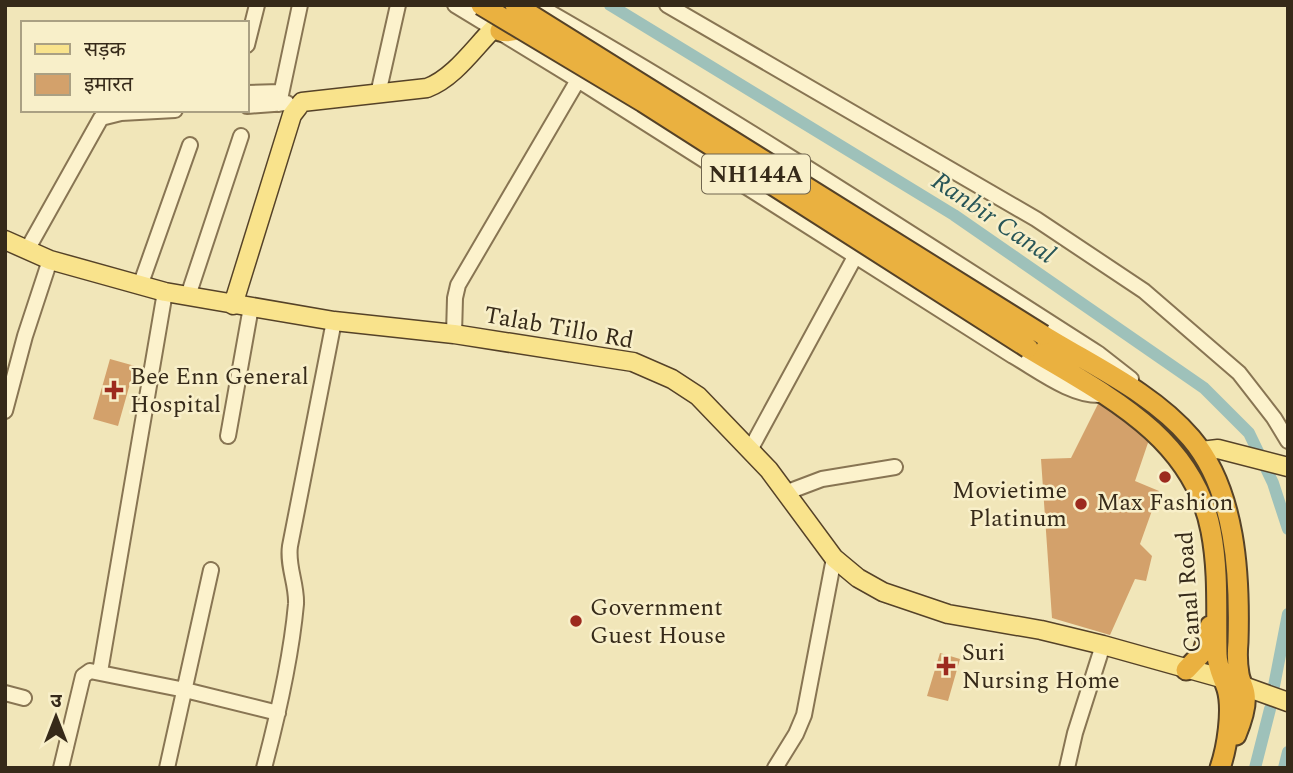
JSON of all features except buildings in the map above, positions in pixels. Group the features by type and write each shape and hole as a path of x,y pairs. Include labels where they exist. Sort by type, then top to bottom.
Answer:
{"highway":[{"name":"NH144A","path":"481,5 1036,342 1146,398"},
{"path":"488,5 486,16 496,30 513,32 524,24 527,5"},
{"name":"NH144A","path":"514,5 1036,342"},
{"name":"Canal Road","path":"1036,342 1156,431 1183,463 1194,481 1212,531 1218,602 1217,657 1235,681"},
{"name":"Canal Road","path":"1146,398 1173,421 1201,451 1219,487 1229,518 1235,571 1235,681"},
{"path":"1186,670 1203,652 1218,602"},
{"name":"NH144A","path":"1220,768 1227,746 1229,701 1235,681"}],"main road":[{"path":"242,306 292,115 302,102 436,85 496,30"},
{"name":"Talab Tillo Rd","path":"5,240 50,260 165,292 334,321 454,334 633,362 672,379 698,396 750,450 834,558 858,578 883,592 948,614 1041,630 1235,681"},
{"path":"1201,451 1218,449 1282,466"},
{"path":"1235,681 1288,702"}],"street":[{"path":"248,42 257,5"},
{"path":"280,98 300,5"},
{"path":"378,94 398,5"},
{"path":"455,5 1013,356 1092,396 1105,395"},
{"path":"537,5 635,61 770,144 1099,354 1128,376 1146,398"},
{"path":"667,5 1036,219 1124,277 1185,324 1239,373 1284,422 1288,441"},
{"path":"454,334 458,285 578,80"},
{"path":"248,93 302,102"},
{"path":"248,106 280,98"},
{"path":"27,250 101,118 138,112"},
{"path":"188,296 241,136"},
{"path":"140,286 190,145"},
{"path":"750,450 856,255"},
{"path":"5,411 50,260"},
{"path":"100,672 165,292"},
{"path":"228,436 242,306"},
{"path":"264,768 278,712 296,603 289,558 334,321"},
{"path":"785,492 822,479 895,467"},
{"path":"775,768 796,734 804,715 834,558"},
{"path":"167,768 211,569"},
{"path":"1067,768 1075,733 1103,645"},
{"path":"61,768 83,676 90,671 278,712"},
{"path":"5,693 23,698"}],"waterway":[{"name":"Ranbir Canal","path":"610,5 954,215 1204,388 1249,433 1273,483 1288,529"},
{"name":"Ranbir Canal","path":"1274,686 1288,614"},
{"name":"Ranbir Canal","path":"1255,768 1270,709"},
{"name":"Ranbir Canal","path":"1284,768 1288,752"}],"place":[{"name":"Bee Enn General Hospital","path":"114,390"},
{"name":"Max Fashion","path":"1165,477"},
{"name":"Movietime Platinum","path":"1081,504"},
{"name":"Government Guest House","path":"576,621"},
{"name":"Suri Nursing Home","path":"946,666"}]}
